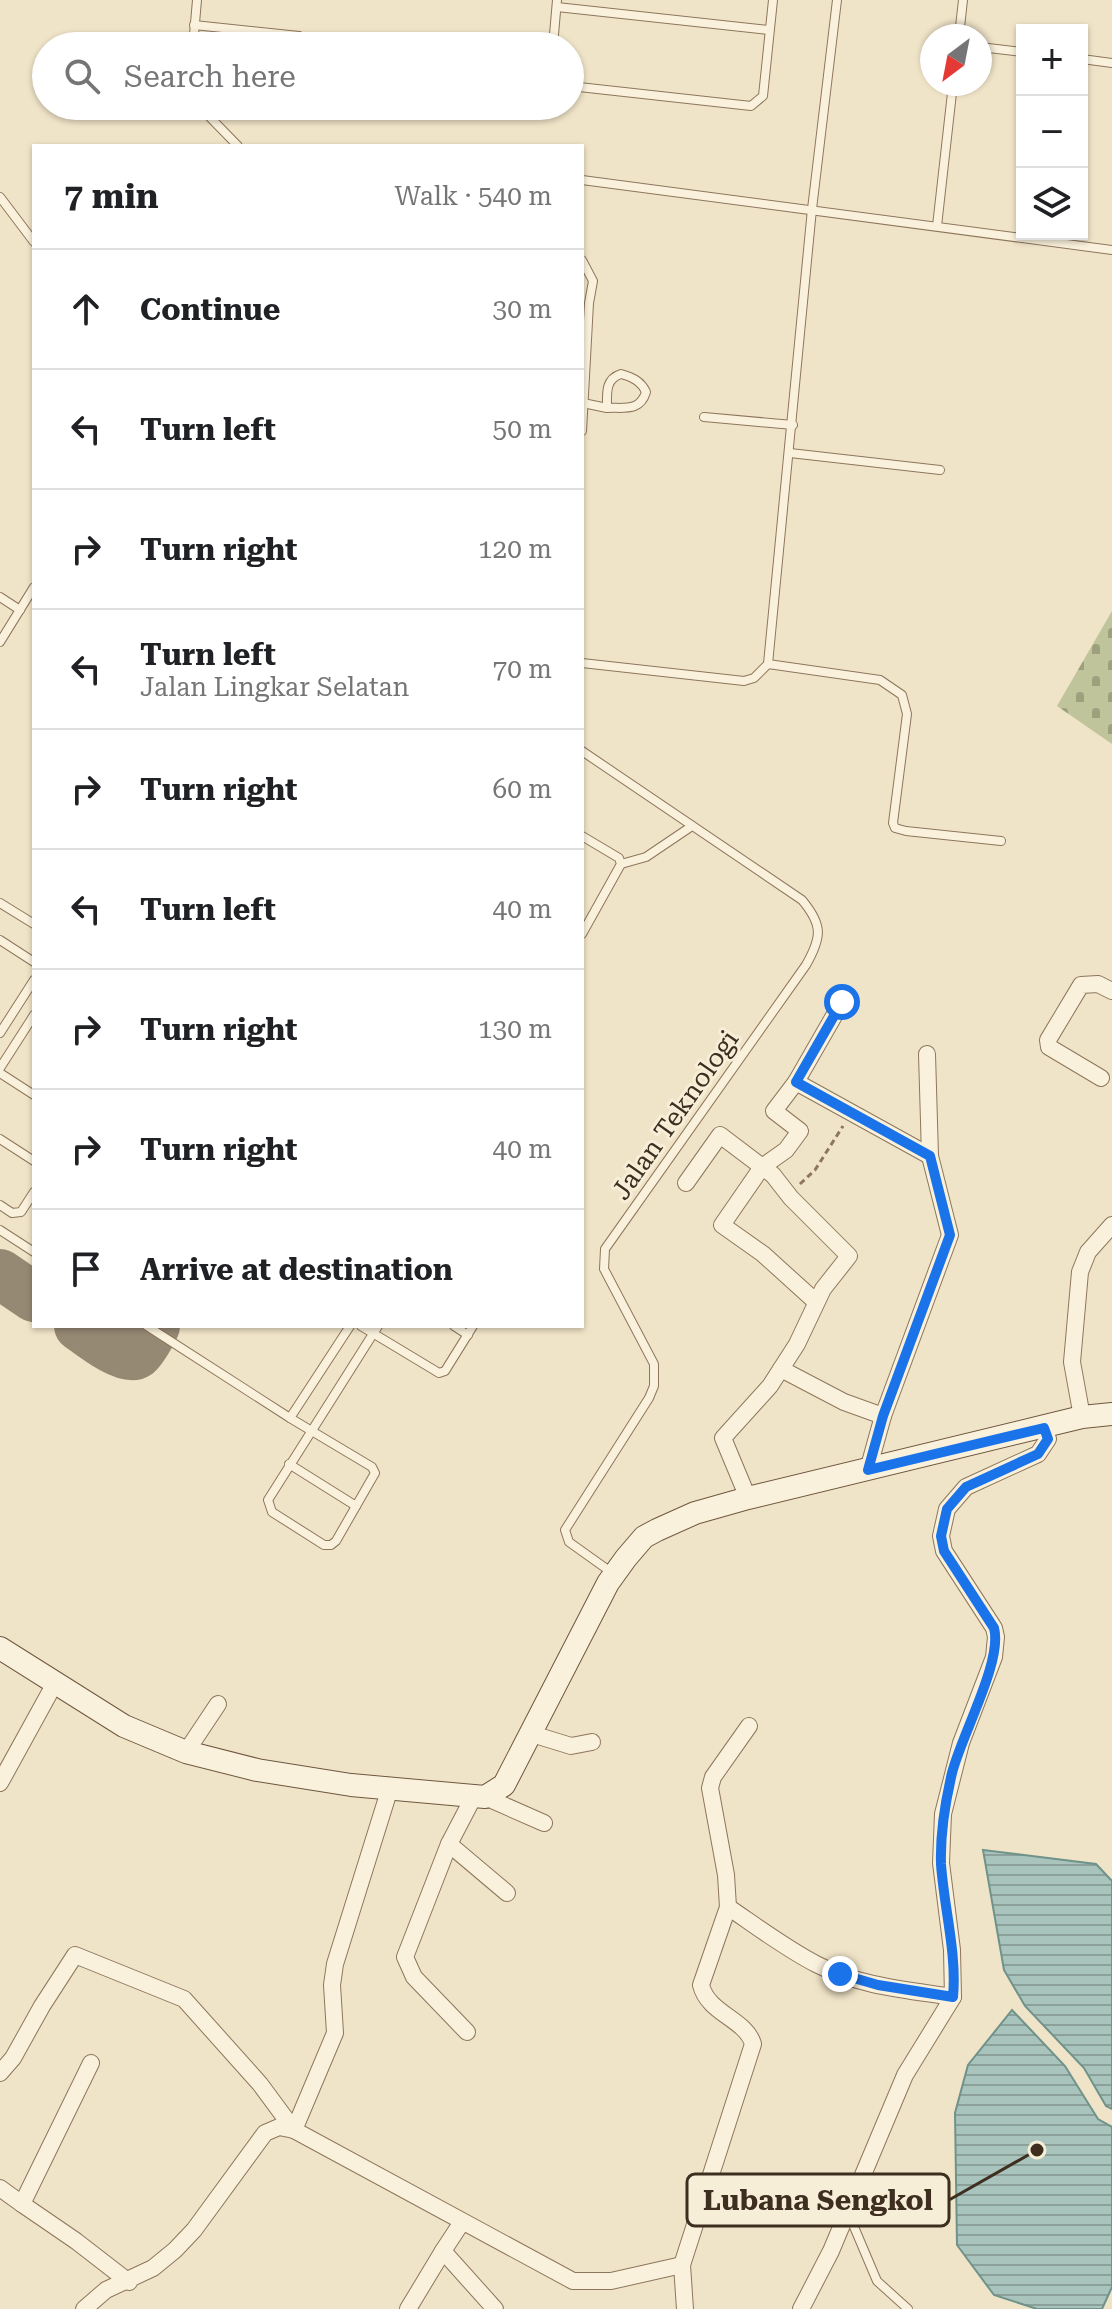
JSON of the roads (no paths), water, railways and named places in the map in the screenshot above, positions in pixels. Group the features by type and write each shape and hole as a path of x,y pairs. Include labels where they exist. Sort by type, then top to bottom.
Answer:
{"main road":[{"path":"0,1648 124,1726 186,1752 257,1770 351,1785 479,1798 504,1785 615,1574 644,1537 695,1513 748,1498 1082,1417 1112,1414"}],"street":[{"path":"1101,1078 1049,1047 1048,1040 1081,985 1098,984 1112,991"},
{"path":"815,1301 763,1254 722,1225 762,1167 786,1150 800,1131 774,1111 796,1082 842,1002"},
{"path":"868,1470 883,1416 950,1235 930,1156 927,1054"},
{"path":"796,1082 930,1156"},
{"path":"686,1183 720,1135 780,1182 849,1256 815,1301 797,1344 770,1386 723,1438 748,1498"},
{"path":"1082,1417 1072,1362 1080,1272 1088,1252 1112,1225"},
{"path":"781,1369 844,1402 883,1416"},
{"path":"801,2309 826,2262 905,2075 953,1997 952,1950 941,1863 943,1814 961,1743 994,1657 996,1637 994,1628 944,1551 941,1536 947,1509 959,1493 1038,1454 1048,1439 1044,1428"},
{"path":"0,1783 55,1683"},
{"path":"186,1752 218,1704"},
{"path":"685,2309 682,2265 753,2044 747,2033 704,1997 701,1985 728,1907 726,1875 710,1788 713,1777 749,1726"},
{"path":"532,1734 571,1746 592,1742"},
{"path":"294,2130 335,2033 332,1985 335,1964 390,1788"},
{"path":"467,2032 414,1977 405,1957 449,1844 479,1798 544,1823"},
{"path":"449,1844 507,1893"},
{"path":"728,1907 816,1964 840,1974 878,1985 953,1997"},
{"path":"0,2073 13,2058 75,1955 184,1999 260,2084 294,2130"},
{"path":"22,2204 91,2063"},
{"path":"84,2309 106,2290 129,2282 153,2268 194,2230 265,2133 279,2127 294,2130 573,2281 611,2281 682,2265"},
{"path":"0,2188 129,2282"},
{"path":"408,2309 462,2222"},
{"path":"443,2251 495,2309"}],"lane":[{"path":"194,32 197,0"},
{"path":"584,88 751,106 763,96 773,0"},
{"path":"584,663 744,681 754,678 768,664 812,209 837,0"},
{"path":"960,24 963,0"},
{"path":"554,32 557,4 769,30"},
{"path":"194,25 261,32"},
{"path":"992,48 1016,51"},
{"path":"1088,60 1112,63"},
{"path":"937,226 952,96"},
{"path":"213,120 236,144"},
{"path":"584,180 1112,250"},
{"path":"0,197 32,239"},
{"path":"584,264 593,281 584,386"},
{"path":"584,280 593,281"},
{"path":"584,403 607,408 636,407 643,402 646,392 643,385 633,377 621,374 613,377 607,387 607,408"},
{"path":"704,417 793,425"},
{"path":"790,453 940,470"},
{"path":"0,642 32,590"},
{"path":"0,597 20,610"},
{"path":"768,664 880,680 893,687 902,695 907,714 893,823 895,828 1001,841"},
{"name":"Jalan Teknologi","path":"584,752 802,900 817,918 818,944 605,1249 604,1269 654,1364 654,1386 565,1530 569,1542 615,1574"},
{"path":"584,930 621,864 646,857 692,826"},
{"path":"584,837 619,858 621,864"},
{"path":"0,903 32,923"},
{"path":"0,940 32,961"},
{"path":"0,1033 32,983"},
{"path":"32,1018 0,1071 32,1094"},
{"path":"0,1139 32,1160"},
{"path":"0,1205 12,1213 21,1212 32,1195"},
{"path":"0,1230 32,1251"},
{"path":"150,1328 310,1431 372,1467 375,1473 331,1545 319,1542 272,1512 268,1504 289,1464 310,1431 375,1330 439,1373 445,1371 472,1328"},
{"path":"290,1418 349,1328"},
{"path":"457,1328 468,1335"},
{"path":"289,1464 356,1506"},
{"path":"847,2211 877,2281 908,2309"}],"water":[{"path":"983,1850 1096,1864 1112,1881 1112,2109 1106,2106 1084,2068 1025,2006 1004,1970"},
{"path":"1012,2010 1065,2066 1098,2119 1112,2127 1112,2287 1102,2309 1037,2309 994,2295 957,2245 955,2113 968,2065"}],"place":[{"name":"Lubana Sengkol","path":"1037,2150"}]}
